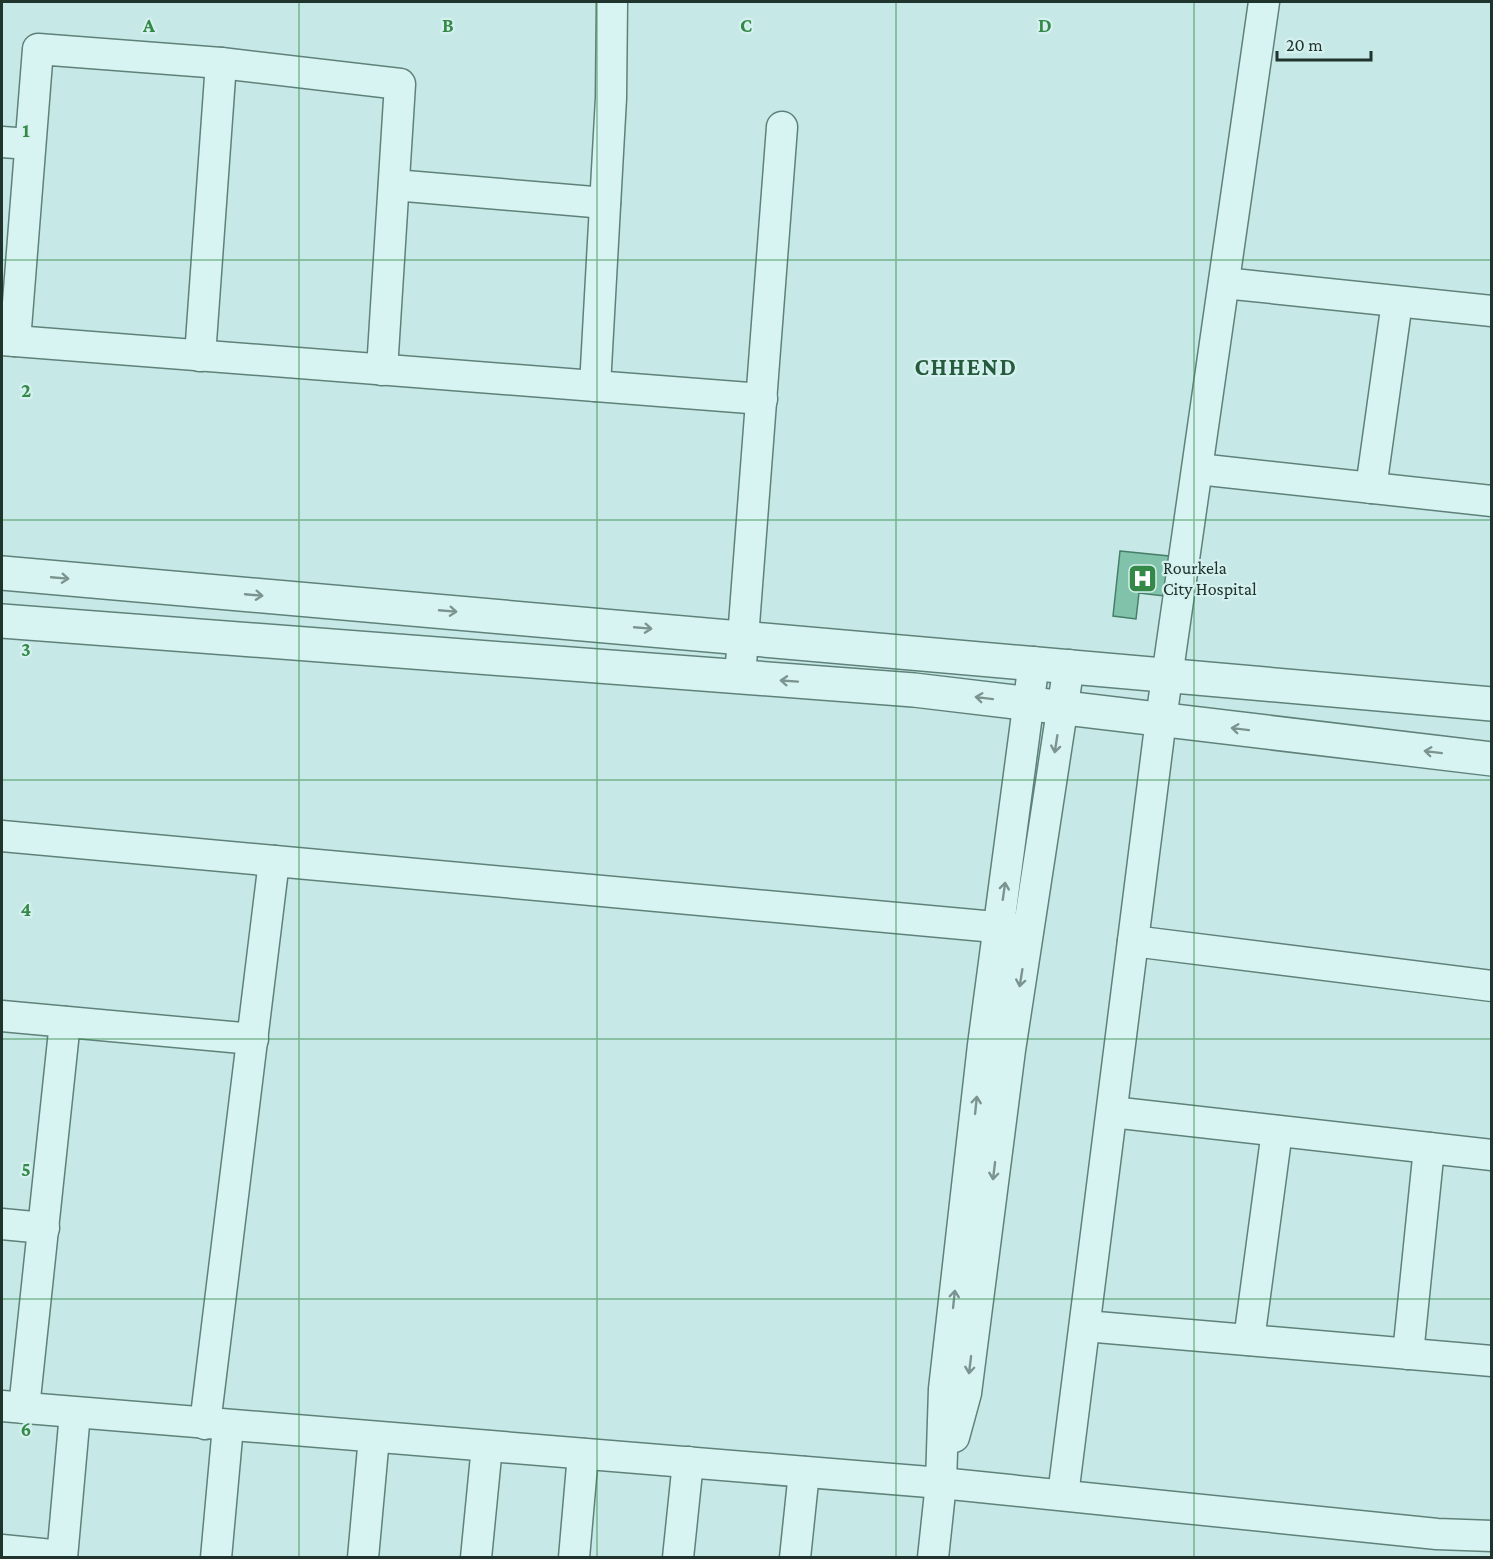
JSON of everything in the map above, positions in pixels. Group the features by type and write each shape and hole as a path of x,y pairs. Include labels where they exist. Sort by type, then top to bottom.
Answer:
{"street":[{"path":"595,386 611,98 612,2"},
{"path":"1063,1496 1161,719 1264,2"},
{"path":"382,370 400,84 221,63 38,49 16,143 8,341 200,356 382,370 595,386 762,399"},
{"path":"200,356 221,63"},
{"path":"740,677 782,127"},
{"path":"394,185 605,203"},
{"path":"1224,283 1491,312"},
{"path":"1371,488 1397,302"},
{"path":"1198,469 1491,501"},
{"path":"2,573 1069,665 1491,704"},
{"path":"2,621 914,690 1491,759"},
{"path":"933,1557 941,1483 966,1393 1014,929 1029,704 1034,662"},
{"path":"1014,929 1062,708 1069,665"},
{"path":"2,836 1014,929"},
{"path":"216,1557 217,1425 253,1040 274,861"},
{"path":"1133,941 1491,986"},
{"path":"2,1016 253,1040"},
{"path":"65,1022 44,1228 13,1407 941,1483 1437,1534 1491,1536"},
{"path":"1112,1112 1491,1155"},
{"path":"1250,1340 1277,1131"},
{"path":"1408,1354 1429,1148"},
{"path":"2,1224 44,1228"},
{"path":"1085,1326 1491,1361"},
{"path":"2,1551 62,1557 75,1413"},
{"path":"363,1557 374,1437"},
{"path":"476,1557 487,1446"},
{"path":"574,1557 583,1454"},
{"path":"678,1557 688,1462"},
{"path":"795,1557 804,1472"}],"building":[{"path":"1120,551 1169,556 1164,596 1139,593 1136,619 1113,616"}],"place":[{"name":"Rourkela City Hospital","path":"1142,578"}],"district":[{"name":"CHHEND","path":"966,367"}]}
